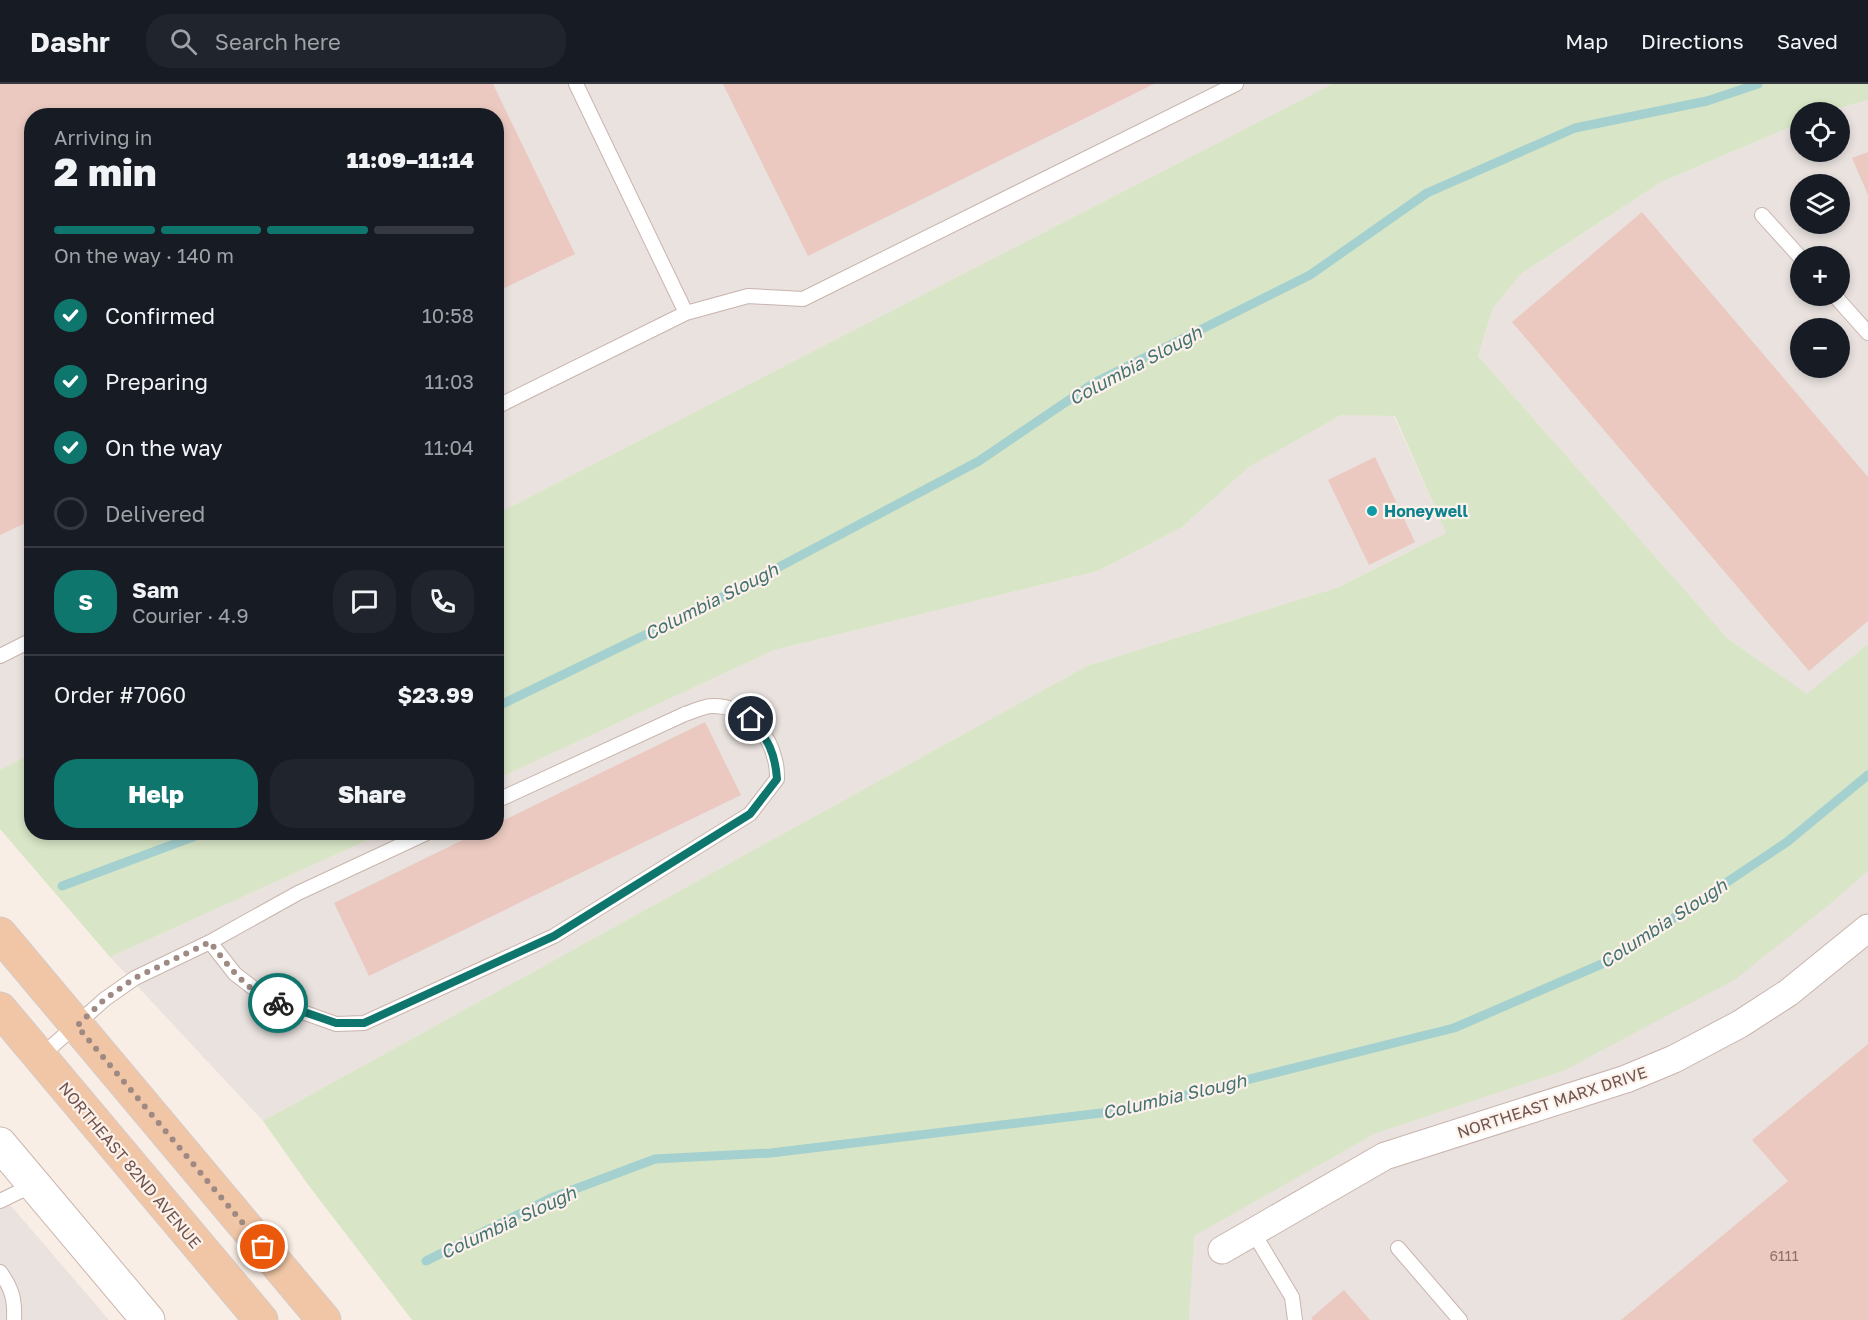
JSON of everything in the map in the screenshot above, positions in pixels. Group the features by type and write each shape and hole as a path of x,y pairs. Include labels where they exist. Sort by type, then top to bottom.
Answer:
{"main road":[{"path":"0,934 324,1320"},
{"name":"NORTHEAST 82ND AVENUE","path":"0,1009 261,1320"}],"street":[{"name":"NORTHEAST MARX DRIVE","path":"1222,1250 1385,1156 1626,1079 1674,1059 1740,1024 1788,993 1868,928"},
{"path":"0,1144 148,1320"}],"lane":[{"path":"576,84 686,313"},
{"path":"504,403 686,313 748,296 803,299 1236,84"},
{"path":"1762,215 1790,246"},
{"path":"1844,306 1868,333"},
{"path":"0,656 24,644"},
{"path":"210,942 235,974 270,1000 336,1023 364,1023 554,936 750,814 777,779 775,759 766,737 751,719 735,710 711,706 685,714 504,797"},
{"path":"40,1057 105,999 135,978 210,942 298,893 412,840"},
{"path":"0,1201 34,1184"},
{"path":"1253,1232 1292,1297 1295,1320"},
{"path":"1398,1248 1460,1320"},
{"path":"0,1272 11,1286 15,1313 0,1311"}],"shaded area":[{"path":"0,84 1332,84 504,510 504,108 24,108 24,758 0,770"},
{"path":"1868,100 1868,644 1807,695 1728,639 1478,356 1493,308 1522,273 1661,182 1790,127 1790,162 1850,162 1850,105"},
{"path":"1341,415 1394,416 1446,533 1339,587 1087,666 263,1121 110,957 368,840 504,840 504,776 774,650 1098,571 1182,527 1249,467"},
{"path":"1868,871 1868,1320 1189,1320 1193,1236 1374,1134 1563,1071 1830,904"},
{"path":"0,1193 109,1320 0,1320"}],"green space":[{"path":"1332,84 1868,84 1868,100 1850,105 1850,102 1790,102 1790,127 1661,182 1522,273 1493,308 1478,356 1728,639 1807,694 1868,644 1868,871 1734,980 1563,1071 1374,1134 1194,1236 1189,1320 412,1320 309,1186 263,1121 1087,666 1339,587 1446,533 1395,416 1341,415 1249,467 1182,527 1098,571 774,650 504,776 504,510"},
{"path":"24,758 24,840 368,840 110,957 0,829 0,770"}],"building":[{"path":"0,84 493,84 575,254 504,288 504,108 24,108 24,524 0,535"},
{"path":"723,84 1154,84 808,256"},
{"path":"1868,152 1868,195 1852,158"},
{"path":"1642,212 1868,477 1868,621 1809,671 1512,322"},
{"name":"Honeywell","path":"1375,457 1415,542 1369,565 1328,480"},
{"path":"705,722 741,795 369,976 334,903 463,840 504,840 504,820"},
{"path":"1868,1044 1868,1320 1621,1320 1788,1181 1752,1140"},
{"path":"1344,1290 1370,1320 1313,1320 1311,1318"}],"waterway":[{"name":"Columbia Slough","path":"504,703 711,603 979,461 1094,383 1310,275 1427,193 1575,128 1707,101 1758,84"},
{"name":"Columbia Slough","path":"426,1261 551,1198 655,1159 771,1153 1126,1110 1454,1028 1611,960 1787,842 1868,775"},
{"name":"Columbia Slough","path":"62,886 185,840"}],"way so far":[{"path":"263,1247 77,1026 105,999 135,978 210,942 235,974 270,1000 278,1003"}],"place":[{"name":"Honeywell","path":"1372,511"}],"route":[{"path":"278,1003 336,1023 364,1023 554,936 750,814 777,779 775,759 766,737 751,719"}]}
